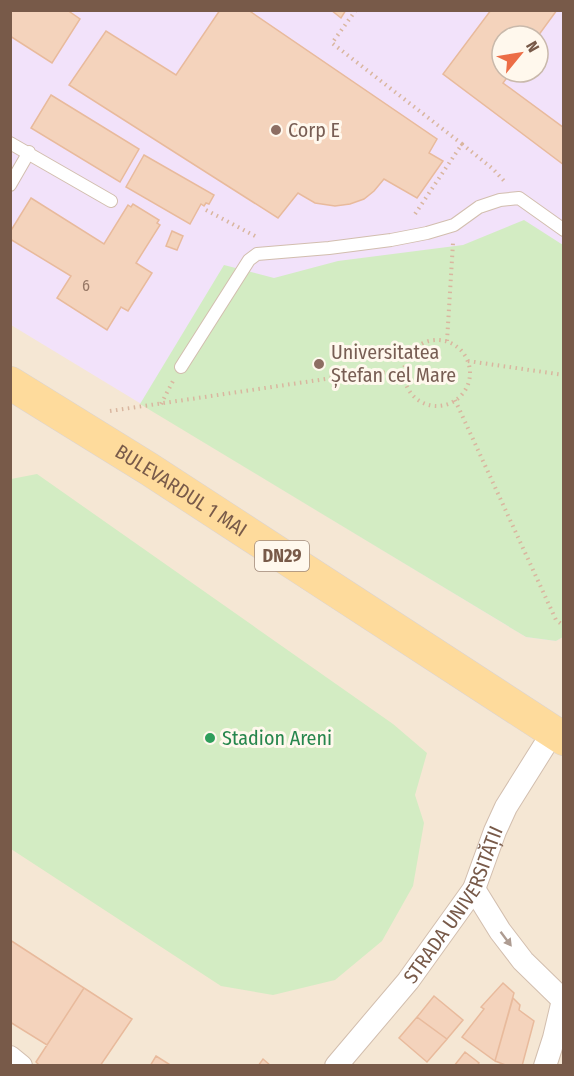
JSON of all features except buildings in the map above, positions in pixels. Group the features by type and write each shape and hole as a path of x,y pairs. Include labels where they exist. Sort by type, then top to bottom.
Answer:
{"main road":[{"name":"BULEVARDUL 1 MAI","path":"10,383 149,470 558,735"}],"street":[{"name":"STRADA UNIVERSITĂȚII","path":"336,1065 408,981 474,889 506,807 558,735"},
{"path":"474,889 500,931 523,961 563,1000 545,1065"},
{"path":"10,1058 21,1065"}],"lane":[{"path":"10,143 111,201"},
{"path":"10,185 29,152"},
{"path":"181,367 249,260 257,254 391,240 427,233 454,225 479,207 500,200 519,198 564,230"}],"path":[{"path":"356,10 332,43 493,169 519,198"},
{"path":"410,221 462,144"},
{"path":"206,210 264,241"},
{"path":"447,341 454,225"},
{"path":"427,341 447,341 456,345 468,361 470,372 468,382 463,393 455,400 436,406 417,399 410,392 404,372 405,362 410,353 427,341"},
{"path":"468,361 564,375"},
{"path":"161,405 181,367"},
{"path":"107,411 161,405 366,373 404,372"},
{"path":"455,400 556,620 564,626"}],"shaded area":[{"name":"Universitatea Ștefan cel Mare","path":"10,11 563,11 563,637 556,641 526,637 11,325"},
{"path":"11,11 563,11 563,1065 11,1065"}],"green space":[{"path":"524,220 563,245 563,637 556,641 526,637 140,404 224,265 274,278 338,261 463,245"},
{"name":"Stadion Areni","path":"37,474 393,724 427,753 415,795 424,823 413,886 382,941 335,980 273,995 221,986 11,849 11,479"}],"place":[{"name":"Corp E","path":"276,130"},
{"name":"Universitatea Ștefan cel Mare","path":"319,364"},
{"name":"Stadion Areni","path":"210,738"}]}
